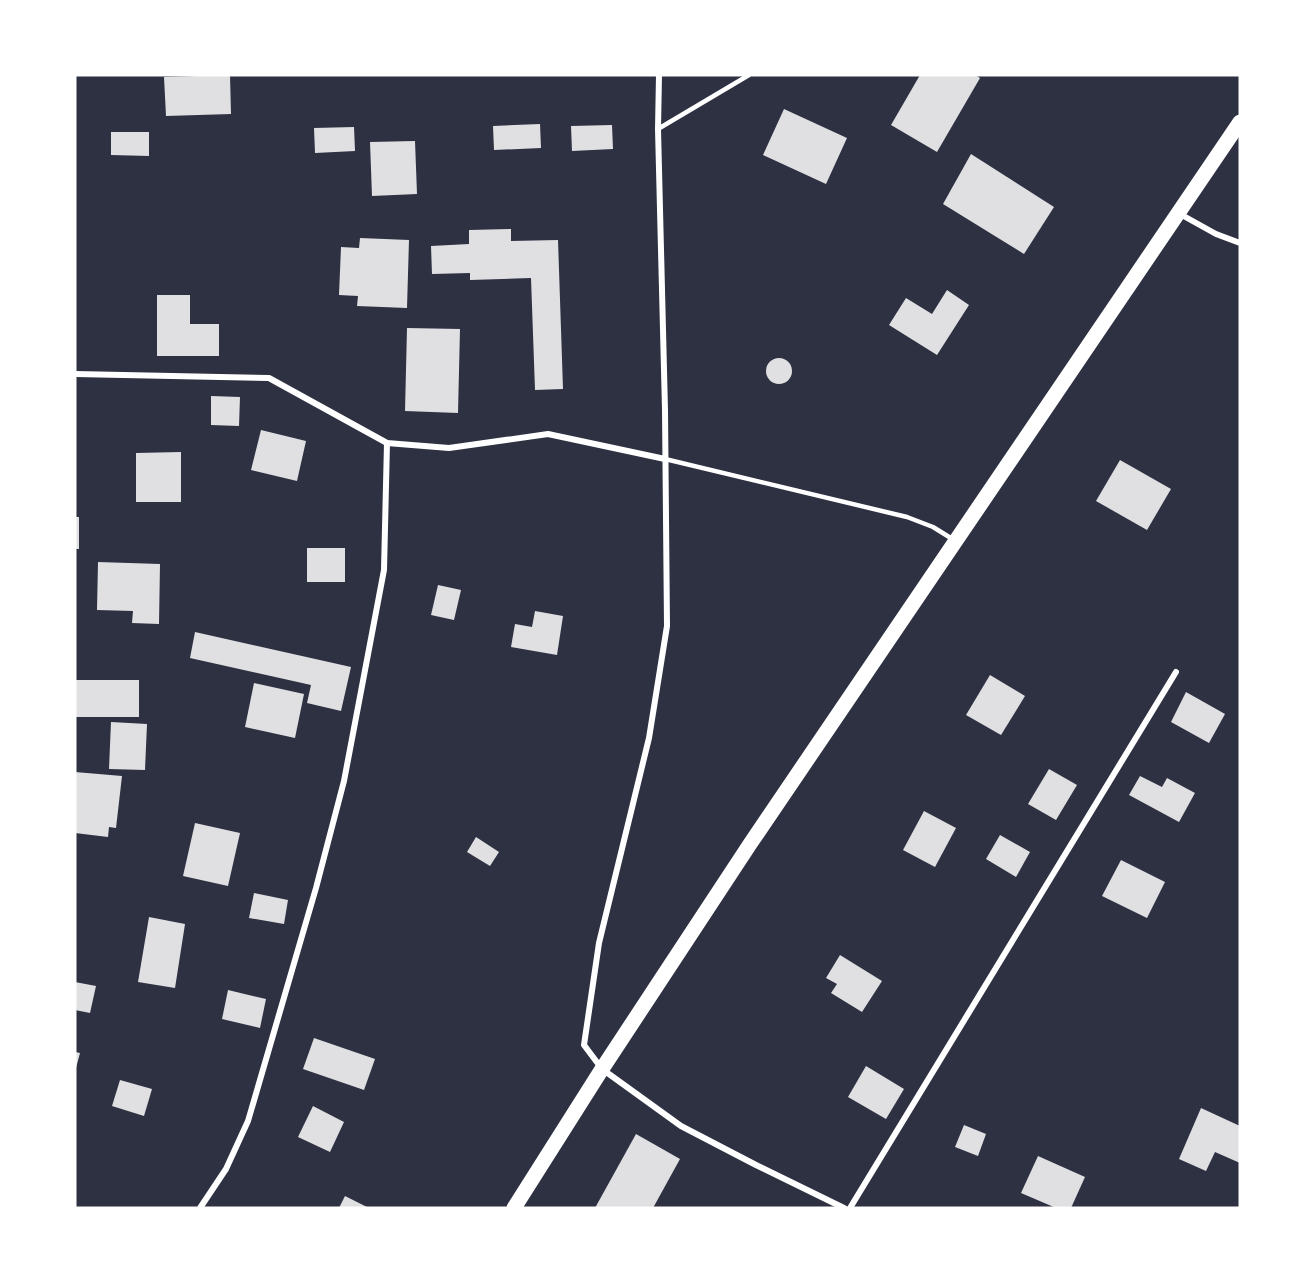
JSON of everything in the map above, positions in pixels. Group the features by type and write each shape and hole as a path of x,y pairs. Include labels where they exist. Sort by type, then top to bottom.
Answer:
{"main road":[{"path":"514,1208 763,825 1240,122"}],"street":[{"path":"659,75 667,626 649,738 599,943 584,1045 602,1070 681,1126 844,1208"},
{"path":"1179,213 1216,234 1240,243"},
{"path":"75,374 269,378 387,443 449,448 548,434 665,459"},
{"path":"200,1208 226,1169 248,1121 316,888 344,781 384,570 387,443"},
{"path":"850,1208 1176,672"}],"lane":[{"path":"658,129 749,75"},
{"path":"665,459 907,517 933,527 956,542"}],"building":[{"path":"230,75 231,114 166,116 164,77"},
{"path":"920,75 975,75 980,78 937,152 891,125"},
{"path":"784,109 847,138 826,184 763,155"},
{"path":"540,124 541,148 494,150 493,126"},
{"path":"612,125 613,149 572,151 571,126"},
{"path":"354,127 355,151 315,153 314,128"},
{"path":"111,132 149,132 149,156 111,155"},
{"path":"415,141 417,194 372,196 370,142"},
{"path":"971,154 1054,207 1024,254 943,204"},
{"path":"511,229 511,241 558,240 563,389 535,390 531,278 470,280 470,273 432,274 431,246 469,244 469,230"},
{"path":"360,238 409,240 407,308 357,306 358,296 339,295 341,247 359,248"},
{"path":"947,290 969,305 937,355 889,325 906,298 932,314"},
{"path":"157,295 190,295 190,324 219,324 219,356 157,356"},
{"path":"407,328 460,329 458,413 405,411"},
{"path":"779,358 788,362 792,371 788,380 779,384 770,380 766,371 770,362"},
{"path":"211,396 240,397 239,426 211,425"},
{"path":"261,430 306,441 297,481 251,470"},
{"path":"181,452 181,502 136,502 136,453"},
{"path":"1120,460 1171,489 1147,530 1096,501"},
{"path":"75,517 79,517 79,549 75,549"},
{"path":"307,548 345,548 345,582 307,582"},
{"path":"98,562 160,564 159,624 132,623 133,611 97,610"},
{"path":"438,585 461,590 454,620 431,615"},
{"path":"535,611 563,616 557,655 511,647 515,624 532,627"},
{"path":"195,632 351,667 341,711 307,703 311,685 190,658"},
{"path":"990,675 1025,696 1001,735 966,715"},
{"path":"75,680 139,680 139,717 75,717"},
{"path":"254,683 304,694 295,738 245,727"},
{"path":"1186,692 1225,714 1209,743 1171,722"},
{"path":"111,722 147,724 145,770 109,769"},
{"path":"1049,769 1077,785 1056,820 1028,804"},
{"path":"75,772 122,776 116,828 109,827 108,837 75,833"},
{"path":"1140,776 1162,787 1167,778 1195,793 1179,822 1129,795"},
{"path":"924,811 956,828 935,867 903,850"},
{"path":"195,823 240,833 228,886 183,876"},
{"path":"1000,835 1030,852 1016,877 986,859"},
{"path":"476,837 499,852 490,866 467,852"},
{"path":"1121,860 1165,882 1147,918 1102,896"},
{"path":"254,893 288,900 284,924 249,918"},
{"path":"149,917 185,924 175,988 138,982"},
{"path":"840,955 882,981 862,1012 831,993 837,984 826,978"},
{"path":"75,982 96,986 90,1013 75,1010"},
{"path":"228,990 266,999 260,1028 222,1019"},
{"path":"314,1038 375,1059 364,1090 303,1069"},
{"path":"75,1052 80,1053 76,1068 75,1068"},
{"path":"866,1066 904,1089 886,1119 848,1097"},
{"path":"120,1080 152,1089 144,1116 112,1106"},
{"path":"313,1106 344,1122 330,1152 298,1137"},
{"path":"1201,1108 1240,1126 1240,1163 1215,1152 1206,1171 1179,1159"},
{"path":"964,1125 986,1134 978,1156 955,1147"},
{"path":"636,1134 680,1159 653,1208 595,1208"},
{"path":"1038,1156 1085,1177 1071,1208 1056,1208 1021,1193"},
{"path":"345,1196 369,1208 339,1208"}]}
